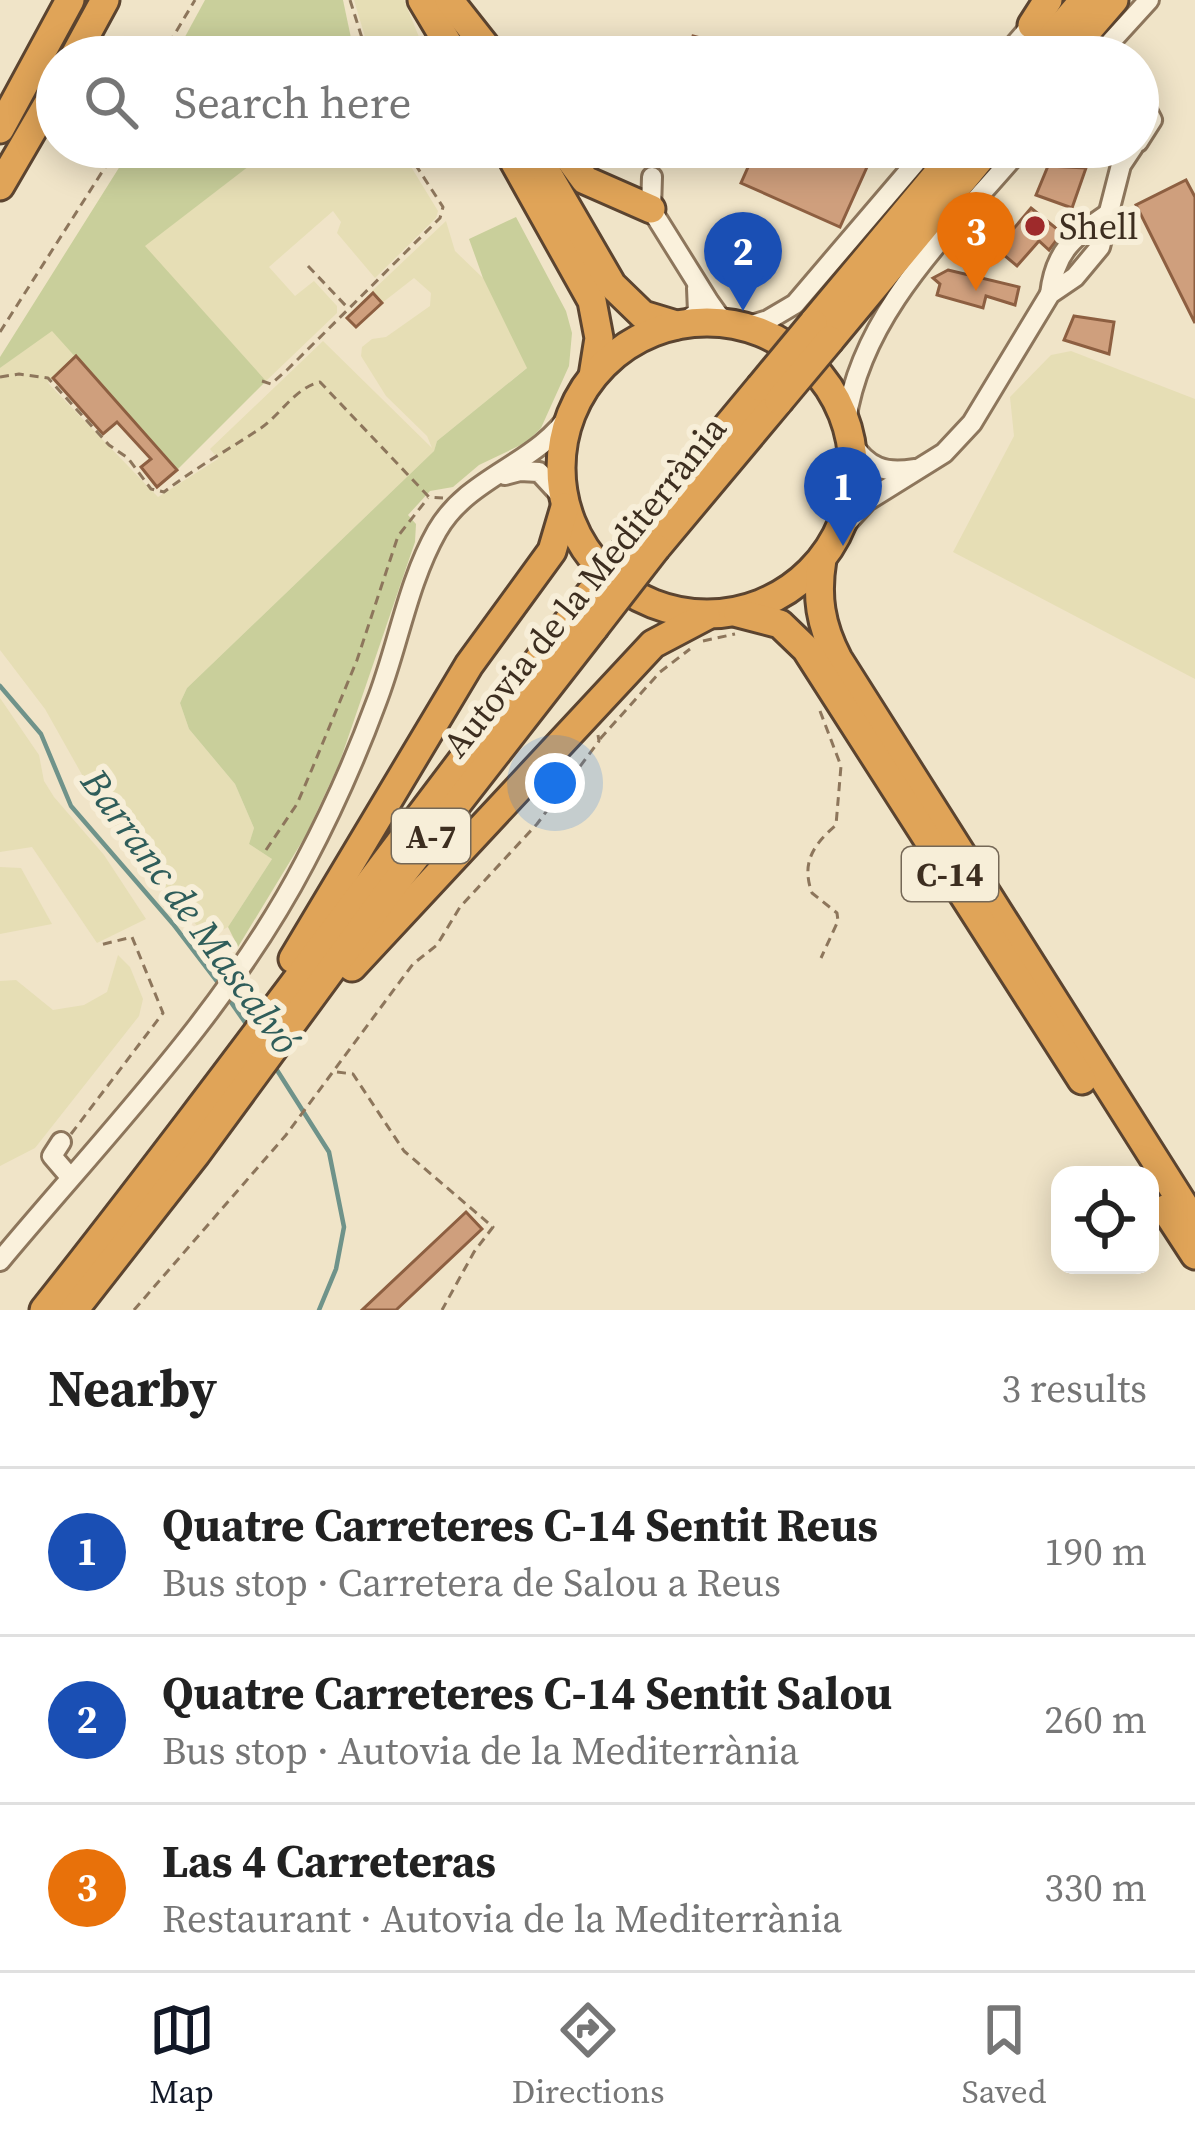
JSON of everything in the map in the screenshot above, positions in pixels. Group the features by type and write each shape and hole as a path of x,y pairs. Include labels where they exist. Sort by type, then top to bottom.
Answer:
{"highway":[{"path":"50,36 70,0"},
{"path":"85,36 105,0"},
{"path":"422,0 443,36"},
{"path":"448,0 468,36"},
{"path":"448,0 477,36"},
{"path":"1031,25 1051,0"},
{"path":"1053,36 1084,0"},
{"path":"1083,36 1114,0"},
{"path":"0,129 36,63"},
{"path":"0,186 36,124"},
{"path":"518,168 592,301 599,338 593,376"},
{"path":"261,1061 663,636 726,620 780,595 822,559 838,534 852,489 849,432 815,369 783,343 738,325 679,325 643,314 612,285 544,168"},
{"path":"577,168 585,179 651,209"},
{"name":"Autovia de la Mediterrània","path":"44,1310 179,1140 261,1061 269,1007 821,331 944,168"},
{"name":"Autovia de la Mediterrània","path":"821,331 971,168"},
{"path":"269,1007 470,665 553,551 564,502 561,454 572,411 593,376 631,343 679,325"},
{"name":"C-14","path":"564,502 586,551 620,586 663,608 726,620 770,620 789,630 806,649 1195,1222"},
{"name":"C-14","path":"822,559 818,602 841,702 1138,1166"},
{"name":"Autovia de la Mediterrània","path":"74,1310 403,873 586,619"},
{"path":"1159,1199 1195,1255"}],"street":[{"path":"1117,36 1149,0"},
{"path":"1022,36 1031,25"},
{"path":"652,177 651,209 719,316 738,325 783,314 795,304 911,168"},
{"path":"919,468 884,470 863,459 849,432 856,370 875,328 1005,168"},
{"path":"838,534 868,501 944,453 972,423 1050,294 1075,277 1100,247 1120,168"},
{"path":"679,325 698,312 695,278"},
{"path":"0,1262 202,1019 304,866 377,702 416,576 437,530 455,505 484,482 550,441 572,411"},
{"path":"484,482 530,471 547,477 564,502"},
{"path":"64,1140 52,1156 70,1177"}],"path":[{"path":"173,36 195,0"},
{"path":"350,0 361,36"},
{"path":"0,332 105,168"},
{"path":"262,381 271,384 442,211 416,168"},
{"path":"308,266 348,309"},
{"path":"0,377 48,378 109,445 128,458 151,489 164,492 261,428 304,386 320,382 429,497 455,505"},
{"path":"266,850 297,804 312,769 357,660 398,536 429,497"},
{"path":"134,1310 286,1135 413,964 437,945 460,907 538,824 598,741 677,658 726,620"},
{"path":"821,958 837,914 812,893 806,865 816,844 836,825 841,702"},
{"path":"594,708 598,741"},
{"path":"64,1140 162,1018 162,1006 132,937 100,945"},
{"path":"335,1072 353,1074 404,1151 493,1227 442,1310"}],"shaded area":[{"path":"354,0 404,0 419,36 365,36"},
{"path":"246,168 412,168 438,211 375,278 337,233 341,222 333,211 269,267 295,296 314,281 337,306 337,313 266,381 144,246"},
{"path":"446,221 455,251 483,278 528,367 437,441 434,451 187,688 180,703 189,729 235,784 254,828 249,844 272,859 228,927 207,938 103,812 45,709 0,650 0,368 52,330 76,356 48,383 158,497 218,459 210,449 323,341 432,448 427,436 386,396 361,356 362,347 372,339 386,337 430,306 431,293 414,278 382,303 372,291"},
{"path":"1071,351 1195,399 1195,679 953,552 1014,436 1010,397 1051,355"},
{"path":"0,698 39,755 44,781 54,797 104,855 146,919 97,943 32,847 0,852"},
{"path":"0,867 21,868 52,924 0,934"},
{"path":"118,955 130,967 143,999 139,1016 35,1148 0,1166 0,981 16,980 53,1010 84,1005 107,992"}],"green space":[{"path":"205,0 343,0 351,36 185,36"},
{"path":"119,168 247,168 145,246 266,381 177,470 52,331 0,368 0,357"},
{"path":"516,217 566,311 572,333 569,366 541,428 527,442 479,465 453,487 430,491 408,515 416,524 415,542 339,764 306,835 238,947 228,927 272,859 249,844 254,828 235,784 189,729 180,703 187,688 434,451 437,441 527,368 469,239"}],"building":[{"path":"748,168 867,168 840,227 741,183"},
{"path":"1047,168 1086,168 1072,208 1036,195"},
{"path":"1186,180 1195,197 1195,323 1136,205"},
{"path":"1031,208 1062,233 1049,250 1039,241 1017,266 973,229 986,213 1010,233"},
{"path":"948,270 1019,287 1015,305 986,296 983,308 937,295 940,284 933,278"},
{"path":"373,293 382,303 356,327 347,318"},
{"path":"1074,316 1114,322 1109,354 1064,340"},
{"path":"76,356 177,470 157,487 141,467 151,459 117,422 103,434 53,378"},
{"path":"466,1212 482,1229 396,1310 362,1310"}],"waterway":[{"name":"Barranc de Mascalvó","path":"0,686 41,734 71,806 222,988"},
{"name":"Barranc de Mascalvó","path":"228,998 249,1028"},
{"name":"Barranc de Mascalvó","path":"275,1067 329,1152 344,1227 336,1269 319,1310"}],"place":[{"name":"Shell","path":"1035,226"},
{"name":"Las 4 Carreteras","path":"976,291"},
{"name":"Quatre Carreteres C-14 Sentit Salou","path":"743,311"},
{"name":"Quatre Carreteres C-14 Sentit Reus","path":"843,546"}]}
